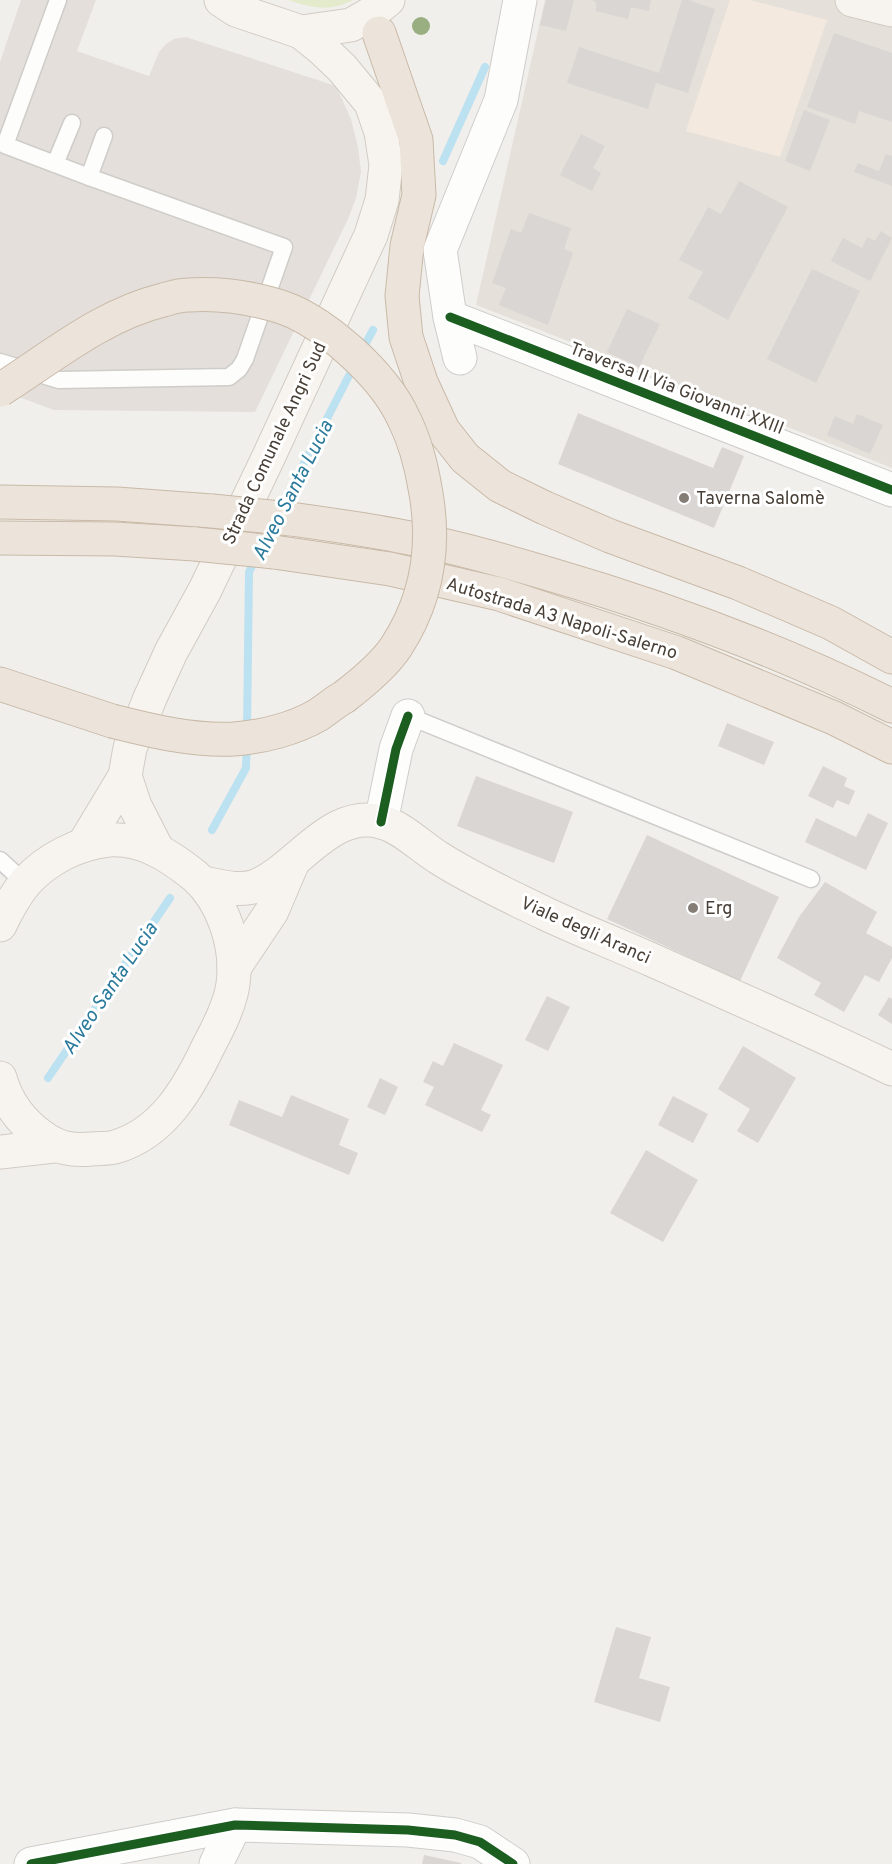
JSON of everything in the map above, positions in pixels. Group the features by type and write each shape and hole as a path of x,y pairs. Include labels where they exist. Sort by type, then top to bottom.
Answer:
{"highway":[{"path":"379,33 416,140 419,195 407,246 402,296 406,337 421,382 443,430 465,458 500,486 545,508 610,536 759,591 831,623 892,657"},
{"path":"0,390 105,322 144,305 186,295 228,295 277,305 312,322 350,350 383,384 404,418 420,462 430,515 429,561 417,608 395,648 361,684 317,716 278,732 235,739 195,738 154,732 112,721 0,684"},
{"name":"Autostrada A3 Napoli-Salerno","path":"0,502 117,504 212,511 291,519 380,532 455,548 606,590 689,619 772,651 892,706"},
{"name":"Autostrada A3 Napoli-Salerno","path":"2,539 115,539 274,552 390,569 499,594 677,653 834,718 892,747"}],"main road":[{"path":"221,0 236,10 301,32 342,68 371,103"},
{"path":"301,32 351,25 372,13 388,0"},
{"path":"371,103 379,33 388,0"},
{"path":"852,0 892,10"},
{"name":"Strada Comunale Angri Sud","path":"84,844 125,776 130,748 150,698 269,456 370,235 382,200 386,165 381,132 371,103"},
{"name":"Strada Comunale Angri Sud","path":"125,776 135,806 157,849"},
{"path":"203,883 235,889 256,886 292,864 322,836 359,821 381,822"},
{"name":"Viale degli Aranci","path":"381,822 399,830 455,868 545,913 817,1033 892,1069"},
{"path":"0,925 11,902 25,883 57,857 84,844 111,840 137,843 157,849 179,863 203,883 216,901 225,922 234,968 233,985 220,1023 181,1097 163,1118 142,1135 114,1147 82,1150 54,1146 0,1152"},
{"path":"234,968 272,911 292,864"},
{"path":"0,1078 3,1091 15,1113 54,1146"}],"street":[{"path":"460,358 450,317 440,250 501,100 520,0"},
{"name":"Traversa II Via Giovanni XXIII","path":"450,317 892,490"},
{"path":"381,822 396,749 408,716"},
{"path":"216,1864 235,1825"},
{"path":"31,1864 235,1825 408,1830 455,1835 480,1842 513,1864"}],"lane":[{"path":"0,362 59,380 229,377 239,369 245,359 284,246 55,164 2,151 58,0"},
{"path":"55,164 72,123"},
{"path":"89,177 104,136"},
{"path":"408,716 811,879"},
{"path":"0,860 25,883"}],"shaded area":[{"path":"21,0 96,0 77,51 149,76 159,52 166,44 174,39 186,37 336,86 351,119 358,147 361,172 356,198 255,412 54,410 0,390 0,62"},
{"path":"545,0 892,0 892,468 476,305"},
{"path":"730,0 750,0 827,20 780,157 686,131"}],"green space":[{"path":"288,0 353,0 337,6 321,8"}],"building":[{"path":"546,0 574,0 566,31 540,25"},
{"path":"591,0 651,0 649,11 631,7 628,19 596,11 596,2"},
{"path":"682,0 715,9 688,93 656,83 648,109 567,83 579,47 659,73"},
{"path":"834,33 892,53 892,122 859,111 855,124 807,107"},
{"path":"804,110 830,120 810,171 785,161"},
{"path":"581,134 605,146 593,168 601,173 592,191 560,175"},
{"path":"886,154 892,156 892,186 854,172 858,163 879,171"},
{"path":"739,181 788,207 728,320 688,298 703,272 679,260 708,207 721,214"},
{"path":"529,213 571,228 564,249 573,253 548,325 499,305 506,288 492,283 511,229 521,233"},
{"path":"881,231 892,238 870,281 831,261 843,238 862,248 867,237 875,241"},
{"path":"812,269 860,291 816,383 767,359"},
{"path":"627,309 660,324 639,367 607,352"},
{"name":"Taverna Salomè","path":"578,413 713,468 722,447 744,456 714,528 558,464"},
{"path":"857,414 883,425 870,454 827,435 835,416 853,424"},
{"path":"727,723 774,742 764,765 718,746"},
{"path":"823,766 847,778 844,786 855,791 849,805 837,800 833,808 808,796"},
{"path":"476,776 573,812 554,863 457,826"},
{"path":"868,813 888,823 866,870 805,842 816,818 856,837"},
{"name":"Erg","path":"647,835 779,897 740,981 607,919"},
{"path":"825,882 877,912 866,933 892,947 892,958 879,982 865,975 844,1012 814,995 821,983 777,958 799,917"},
{"path":"547,996 570,1007 548,1051 525,1040"},
{"path":"889,997 892,999 892,1024 878,1015"},
{"path":"454,1043 503,1065 481,1110 491,1115 482,1132 425,1105 434,1087 423,1082 433,1061 443,1066"},
{"path":"743,1046 796,1078 758,1143 737,1131 750,1109 718,1089"},
{"path":"380,1078 398,1087 385,1115 367,1107"},
{"path":"291,1095 349,1119 339,1145 358,1153 349,1175 229,1125 239,1100 282,1117"},
{"path":"673,1096 708,1114 693,1143 658,1125"},
{"path":"646,1150 698,1180 663,1242 610,1213"},
{"path":"616,1627 651,1637 639,1678 670,1687 660,1722 594,1702"},
{"path":"424,1855 461,1863 461,1864 422,1864"}],"waterway":[{"name":"Alveo Santa Lucia","path":"443,161 485,67"},
{"name":"Alveo Santa Lucia","path":"361,352 373,330"},
{"name":"Alveo Santa Lucia","path":"280,510 355,364"},
{"name":"Alveo Santa Lucia","path":"247,730 249,572 257,556"},
{"name":"Alveo Santa Lucia","path":"212,830 246,768 247,743"},
{"name":"Alveo Santa Lucia","path":"48,1078 170,898"}],"cycle path":[{"path":"450,317 892,490"},
{"path":"381,822 396,749 408,716"},
{"path":"31,1864 235,1825 408,1830 455,1835 480,1842 513,1864"}],"place":[{"name":"Taverna Salomè","path":"684,498"},
{"name":"Erg","path":"693,908"}]}
